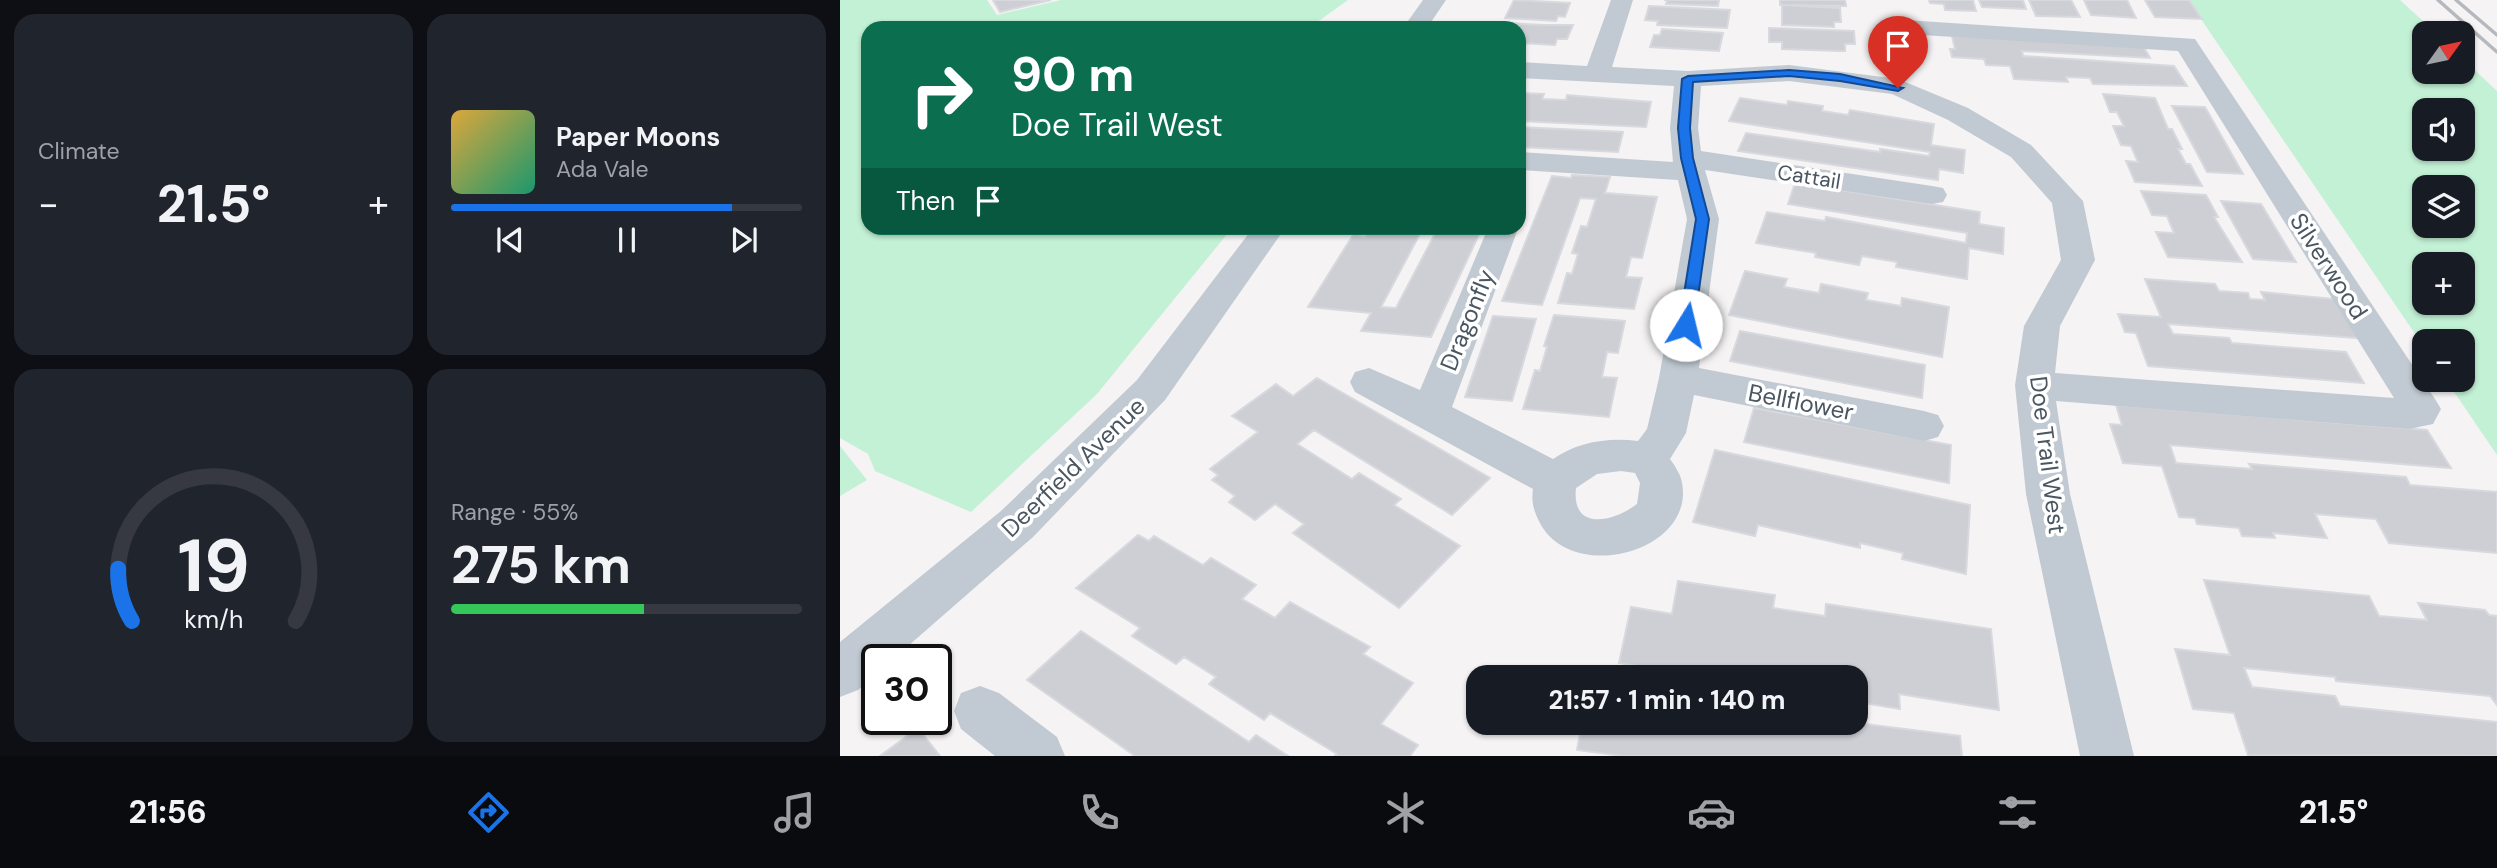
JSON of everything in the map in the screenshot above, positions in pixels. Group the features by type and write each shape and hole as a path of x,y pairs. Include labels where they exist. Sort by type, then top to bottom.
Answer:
{"street":[{"path":"1420,21 1435,0"},
{"path":"1597,73 1622,0"},
{"name":"Silverwood","path":"1893,45 2186,44 2421,410 2419,414 2409,414 2034,385"},
{"name":"Doe Trail West","path":"1526,70 1688,79 1789,73 1840,78 1893,45 1958,114 2021,151 2067,201 2078,260 2042,326 2034,385 2048,495 2107,756"},
{"path":"1648,459 1666,433 1678,378 1703,219 1688,165 1684,128 1688,79"},
{"path":"1526,162 1688,165"},
{"name":"Cattail","path":"1688,165 1932,195"},
{"name":"Deerfield Avenue","path":"840,673 1017,524 1151,390 1264,235"},
{"name":"Dragonfly","path":"1430,413 1501,235"},
{"name":"Bellflower","path":"1678,378 1924,426"},
{"path":"1369,382 1556,481"},
{"path":"1621,455 1648,459 1661,482 1662,496 1647,523 1634,531 1599,540 1570,530 1555,508 1556,481 1574,464 1600,456 1621,455"},
{"path":"980,710 1038,756"}],"green space":[{"path":"840,0 987,0 997,15 1061,0 1348,0 1319,21 861,21 861,235 1226,235 1097,394 971,512 875,471 868,454 840,438"},
{"path":"2188,0 2400,0 2423,21 2412,21 2412,84 2475,84 2475,70 2497,91 2497,455 2454,392 2475,392 2475,329 2412,329"},
{"path":"840,446 867,480 840,496"}],"building":[{"path":"993,0 1051,0 1000,12"},
{"path":"1514,0 1570,3 1565,17 1558,16 1556,21 1505,18"},
{"path":"1667,0 1719,0 1718,6 1666,4"},
{"path":"1780,0 1845,0 1846,6 1780,5"},
{"path":"1929,0 1973,0 1976,11 1945,10 1944,4 1930,3"},
{"path":"1979,0 2023,0 2026,9 1982,7"},
{"path":"2029,0 2071,0 2080,17 2036,16"},
{"path":"2084,0 2127,0 2136,18 2091,15"},
{"path":"2145,0 2189,0 2202,19 2155,17"},
{"path":"1782,5 1840,8 1841,22 1834,22 1834,27 1782,25"},
{"path":"1649,6 1730,10 1727,28 1657,25 1658,21 1645,20"},
{"path":"1526,24 1573,25 1567,39 1557,39 1555,45 1526,43"},
{"path":"1769,28 1854,31 1855,44 1845,44 1845,51 1782,49 1782,42 1769,42"},
{"path":"1662,29 1723,33 1719,51 1650,47 1654,35 1660,35"},
{"path":"1952,36 2142,44 2150,58 2022,51 2023,56 2174,66 2187,86 2093,84 2090,78 2066,77 2068,82 2014,79 2010,66 1986,65 1984,59 1952,57 1950,49 1955,49"},
{"path":"1526,93 1544,94 1542,99 1566,100 1567,95 1651,102 1646,127 1526,121"},
{"path":"2103,94 2155,98 2168,129 2172,129 2182,149 2178,149 2186,164 2190,164 2202,186 2135,182 2126,161 2138,162 2131,146 2121,145 2113,126 2124,126 2117,112 2110,112"},
{"path":"1740,98 1787,105 1788,101 1823,106 1822,111 1848,115 1850,110 1934,124 1931,145 1965,150 1963,173 1939,169 1938,180 1738,151 1746,133 1880,152 1880,149 1929,156 1930,152 1729,121"},
{"path":"2172,106 2205,107 2243,174 2207,172"},
{"path":"1526,127 1623,132 1618,152 1526,147"},
{"path":"1572,175 1610,177 1605,193 1657,197 1642,258 1631,257 1626,277 1642,278 1634,309 1558,303 1567,273 1572,274 1578,254 1572,253 1581,226 1587,227 1596,199 1580,198 1542,305 1502,301 1552,176 1571,178"},
{"path":"1795,183 1980,212 1979,224 2004,228 2003,254 1969,248 1967,279 1896,267 1897,262 1862,256 1859,265 1815,257 1816,253 1756,243 1767,212 1825,221 1826,217 1966,243 1967,233 1788,204"},
{"path":"2141,191 2206,195 2218,217 2214,217 2242,262 2168,257 2156,232 2174,233 2167,216 2152,215"},
{"path":"2221,201 2261,204 2296,262 2253,259"},
{"path":"1353,235 1419,235 1381,307 1396,308 1434,235 1479,235 1431,337 1361,331 1371,313 1308,307"},
{"path":"1745,271 1787,279 1784,287 1819,293 1821,284 1868,293 1866,300 1901,306 1902,298 1949,307 1942,357 1729,315"},
{"path":"2145,279 2215,284 2219,291 2248,293 2250,299 2265,300 2261,292 2334,299 2358,338 2168,324 2173,334 2229,338 2232,343 2346,352 2364,383 2148,366 2136,333 2125,332 2118,314 2161,317"},
{"path":"1554,315 1625,321 1618,353 1607,352 1602,377 1617,378 1609,417 1523,409 1535,370 1540,371 1547,347 1544,346"},
{"path":"1493,316 1536,319 1512,401 1465,397"},
{"path":"1740,331 1925,365 1922,398 1730,361"},
{"path":"1317,378 1490,478 1452,515 1314,430 1297,444 1352,479 1359,473 1401,499 1394,505 1460,546 1399,608 1293,533 1304,524 1275,504 1255,520 1229,502 1235,496 1212,480 1218,475 1210,469 1258,432 1232,416 1276,384 1293,396"},
{"path":"2116,405 2427,430 2451,468 2170,445 2176,463 2252,469 2249,464 2406,477 2410,485 2497,492 2497,553 2389,543 2376,519 2315,514 2327,538 2273,533 2275,538 2242,536 2239,528 2197,524 2195,518 2179,517 2162,466 2123,463 2110,424 2122,425"},
{"path":"1754,408 1951,445 1949,483 1744,442"},
{"path":"1715,450 1970,505 1966,574 1902,559 1903,553 1860,543 1860,548 1758,525 1755,536 1693,522"},
{"path":"1138,535 1149,541 1154,536 1203,565 1211,558 1256,585 1242,599 1275,618 1290,602 1370,647 1363,654 1413,683 1381,724 1418,745 1410,756 1335,756 1337,754 1270,713 1264,720 1209,684 1216,677 1184,657 1176,664 1132,636 1140,628 1076,588"},
{"path":"2204,580 2369,596 2379,616 2427,620 2418,603 2485,610 2489,615 2497,616 2497,705 2490,696 2336,681 2335,677 2244,668 2252,687 2335,696 2340,706 2497,722 2497,756 2248,755 2234,713 2193,709 2175,649 2230,655"},
{"path":"1678,581 1775,595 1773,608 1825,616 1826,604 1991,629 1999,710 1899,694 1900,709 1868,704 1868,665 1619,663 1631,607 1672,614"},
{"path":"1081,631 1249,742 1256,735 1288,756 1135,756 1027,680"},
{"path":"1868,724 1960,736 1962,756 1623,756 1577,750 1580,735 1868,735"},
{"path":"908,735 924,735 940,756 880,756"}],"railway":[{"path":"2438,0 2497,52"},
{"path":"2456,0 2497,35"}],"route":[{"path":"1686,325 1703,219 1687,158 1684,128 1688,79 1789,73 1898,88"}]}
